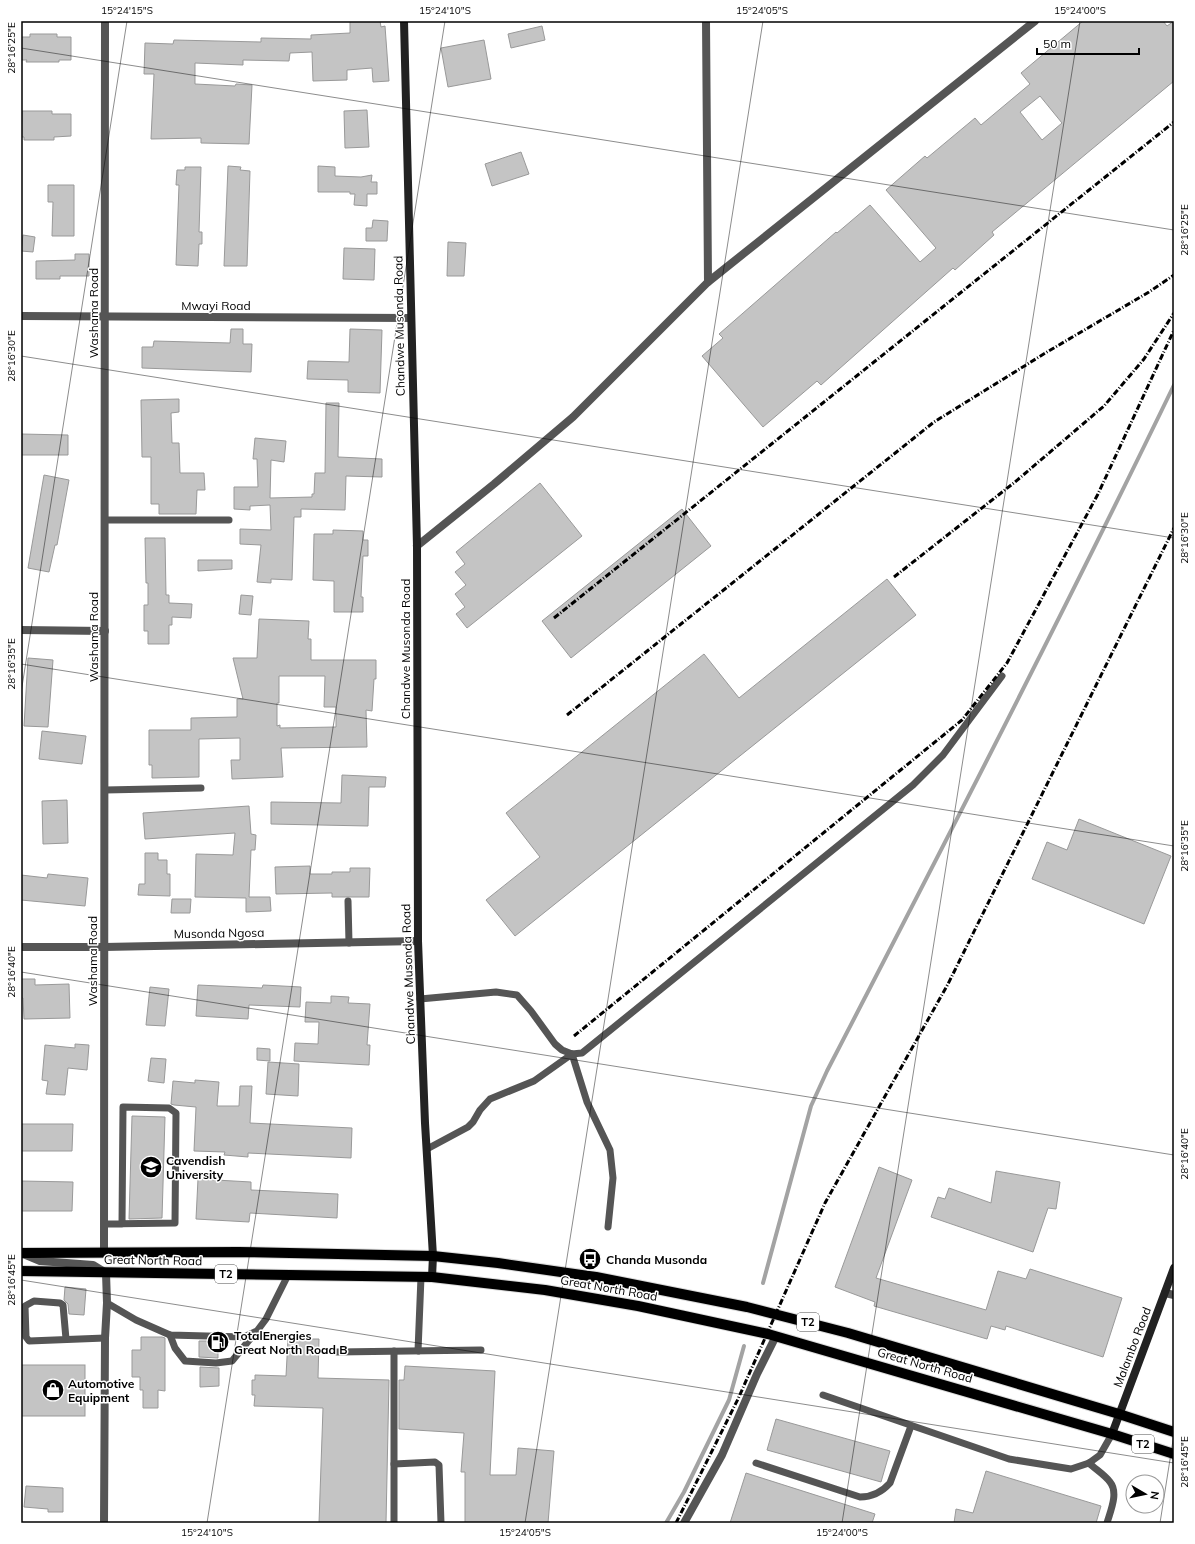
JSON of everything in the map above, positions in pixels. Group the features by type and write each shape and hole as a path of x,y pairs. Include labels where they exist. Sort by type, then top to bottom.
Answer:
{"main road":[{"name":"Great North Road","path":"21,1253 239,1252 433,1256 596,1277 747,1307 848,1333 1119,1414 1174,1432"},
{"name":"Great North Road","path":"21,1271 432,1277 592,1297 776,1336 1112,1434 1174,1454"}],"street":[{"name":"Washama Road","path":"104,1253 105,21"},
{"name":"Chandwe Musonda Road","path":"404,21 417,546 418,941 433,1256 432,1277"},
{"path":"706,21 708,282"},
{"path":"417,546 573,418 708,282 1035,21"},
{"name":"Mwayi Road","path":"21,316 411,318"},
{"path":"21,630 105,631"},
{"name":"Musonda Ngosa","path":"21,947 104,947 418,941"},
{"path":"21,1253 40,1261 93,1265 106,1273 107,1304 104,1523"},
{"name":"Malambo Road","path":"1112,1434 1174,1268"},
{"path":"1165,1293 1174,1296"},
{"path":"684,1523 722,1455 757,1374 776,1336"}],"lane":[{"path":"105,520 229,520"},
{"path":"420,999 496,992 517,996 531,1011 555,1044 562,1050 572,1054 582,1053 914,785 943,755 1002,676"},
{"path":"105,790 201,788"},
{"path":"348,901 349,942"},
{"path":"427,1149 468,1126 473,1122 480,1110 490,1100 534,1081 572,1054"},
{"path":"572,1054 587,1102 610,1150 613,1178 608,1228"},
{"path":"104,1224 122,1224 175,1224 176,1113 169,1108 123,1107 122,1224"},
{"path":"170,1335 175,1348 184,1361 216,1363 232,1361 266,1319 288,1275"},
{"path":"418,1351 421,1277"},
{"path":"66,1339 63,1305 34,1301 25,1306 27,1339 29,1341 106,1338"},
{"path":"107,1304 136,1320 170,1335 244,1337 257,1331"},
{"path":"337,1352 481,1350"},
{"path":"394,1351 394,1523"},
{"path":"823,1395 1009,1459 1070,1469 1089,1463 1100,1455 1112,1434"},
{"path":"756,1463 860,1498 869,1497 884,1489 890,1483 911,1426"},
{"path":"394,1464 435,1462 439,1465 442,1523"},
{"path":"1089,1463 1112,1483 1113,1505 1107,1523"}],"building":[{"path":"350,21 380,21 381,27 385,26 389,81 373,82 372,68 347,70 347,80 313,81 312,52 290,53 289,61 243,60 243,65 195,63 195,84 235,86 236,84 252,85 249,144 201,143 201,138 151,139 154,74 144,74 145,43 173,44 174,40 261,42 261,38 311,39 311,35 350,33"},
{"path":"1083,21 1163,21 1167,26 1174,21 1174,81 992,232 994,235 955,270 953,268 821,385 817,381 763,427 702,356 723,338 719,334 836,232 837,233 870,205 920,262 936,248 886,190 925,156 927,158 975,118 981,125 1030,84 1021,73","holes":["1040,96 1062,123 1042,140 1020,112"]},
{"path":"542,26 545,40 511,48 508,34"},
{"path":"30,34 57,34 57,37 71,37 71,60 59,60 59,62 26,62 27,60 21,60 21,37 30,37"},
{"path":"484,40 491,79 448,87 441,48"},
{"path":"367,110 369,147 345,148 344,111"},
{"path":"22,111 52,111 52,114 71,114 71,136 54,137 54,140 24,140 24,137 21,137"},
{"path":"521,152 529,174 492,186 485,164"},
{"path":"228,166 241,167 240,170 250,171 247,266 224,266"},
{"path":"318,166 335,167 335,176 361,177 372,175 371,182 377,182 377,194 367,194 367,206 354,205 355,194 350,194 350,192 318,192"},
{"path":"185,167 201,167 199,232 202,232 202,244 199,244 198,266 176,265 179,185 176,185 177,170 185,170"},
{"path":"48,185 74,185 74,236 52,236 53,202 48,202"},
{"path":"373,220 388,221 387,241 366,241 366,228 372,228"},
{"path":"23,235 35,237 33,252 21,251"},
{"path":"448,242 466,243 464,276 447,276"},
{"path":"344,248 375,249 374,280 343,279"},
{"path":"75,254 89,254 89,276 60,276 60,279 36,279 36,261 75,260"},
{"path":"231,329 243,329 243,344 252,344 251,372 142,368 142,347 153,347 154,341 230,343"},
{"path":"350,329 382,330 380,393 348,392 348,380 307,379 308,361 349,362"},
{"path":"179,399 179,412 171,413 172,443 179,443 180,473 204,473 205,490 197,490 196,514 159,514 159,504 151,504 151,457 142,457 141,400"},
{"path":"326,403 339,403 338,457 382,459 382,477 346,476 345,510 301,509 301,517 294,517 292,580 271,579 271,583 257,582 261,545 240,544 240,529 271,530 270,505 250,506 250,510 234,509 234,487 258,487 257,459 253,459 255,438 286,441 284,462 271,460 270,498 312,497 312,494 314,494 315,473 325,473"},
{"path":"21,434 68,435 68,455 21,455"},
{"path":"44,475 69,480 57,545 55,545 49,572 28,568"},
{"path":"540,483 582,536 467,628 456,614 465,607 455,594 466,585 455,572 465,564 456,552"},
{"path":"682,509 711,546 571,658 542,621"},
{"path":"333,530 363,531 363,540 368,540 368,556 363,556 361,597 363,597 363,612 334,612 334,581 313,580 314,534 333,534"},
{"path":"145,538 165,538 166,595 169,595 169,603 192,604 191,618 172,617 172,625 169,625 169,644 148,644 148,631 144,631 144,605 148,605"},
{"path":"198,560 232,560 232,569 198,571"},
{"path":"887,579 916,615 515,936 486,900 540,857 506,813 704,654 739,698"},
{"path":"241,595 253,596 251,615 239,614"},
{"path":"259,619 309,621 308,639 311,639 311,660 376,660 376,679 374,679 372,711 366,710 367,747 281,748 283,777 232,779 231,760 240,760 240,738 199,739 199,777 152,778 152,765 149,765 149,730 191,730 191,718 237,717 237,699 243,699 233,658 257,658","holes":["279,676 325,676 324,707 336,707 336,727 280,728 280,725 277,726"]},
{"path":"28,658 53,660 48,727 24,726"},
{"path":"42,731 86,736 82,764 39,759"},
{"path":"342,775 386,777 385,787 369,787 368,826 271,824 271,802 341,803"},
{"path":"67,800 68,843 43,844 42,801"},
{"path":"249,806 251,834 256,835 255,850 251,850 249,897 270,897 271,911 246,912 246,898 195,897 196,854 233,855 235,833 145,839 143,813"},
{"path":"1079,819 1171,856 1144,924 1032,879 1047,842 1067,850"},
{"path":"145,853 158,853 158,860 167,860 167,874 170,874 170,896 138,895 139,884 145,884"},
{"path":"310,866 310,874 332,874 332,872 350,872 350,868 370,868 369,897 332,897 332,893 276,894 275,867"},
{"path":"48,874 88,878 85,906 21,900 21,875 47,878"},
{"path":"172,899 191,899 190,913 171,913"},
{"path":"21,979 35,979 35,985 69,984 70,1018 24,1019 23,998 21,998"},
{"path":"198,985 262,988 263,985 301,987 300,1007 249,1005 248,1019 196,1016"},
{"path":"150,987 169,989 165,1026 146,1025"},
{"path":"331,996 349,997 348,1003 370,1004 367,1045 370,1045 369,1065 294,1061 295,1043 318,1044 319,1022 305,1022 306,1002 331,1003"},
{"path":"75,1044 89,1045 87,1070 68,1068 65,1095 46,1094 48,1081 42,1080 45,1045 75,1048"},
{"path":"257,1048 270,1049 270,1061 257,1060"},
{"path":"151,1058 166,1059 164,1083 148,1081"},
{"path":"268,1062 299,1064 298,1096 266,1094"},
{"path":"195,1080 219,1082 217,1106 239,1106 240,1086 252,1086 250,1123 352,1128 351,1158 248,1153 248,1157 224,1155 225,1152 194,1151 196,1107 171,1104 173,1081 195,1083"},
{"path":"132,1116 165,1117 162,1218 129,1219"},
{"path":"21,1124 73,1124 72,1151 21,1151"},
{"path":"879,1167 912,1180 876,1278 986,1310 998,1271 1026,1279 1030,1269 1122,1298 1103,1357 1006,1326 1005,1330 991,1326 987,1339 874,1306 875,1302 835,1287"},
{"path":"996,1171 1060,1182 1056,1209 1048,1208 1033,1252 931,1217 938,1197 945,1199 949,1188 991,1203"},
{"path":"198,1179 251,1182 251,1190 338,1194 337,1218 250,1213 249,1222 196,1219"},
{"path":"21,1181 73,1182 72,1211 21,1211"},
{"path":"65,1287 86,1289 84,1315 69,1314 68,1304 64,1300"},
{"path":"141,1337 165,1338 165,1391 158,1390 158,1408 143,1408 143,1390 140,1390 140,1377 132,1377 132,1350 141,1350"},
{"path":"288,1339 319,1339 318,1378 389,1380 386,1523 319,1523 323,1408 254,1406 255,1395 252,1395 252,1380 255,1380 255,1375 286,1376"},
{"path":"199,1341 218,1341 218,1358 199,1357"},
{"name":"Automotive Equipment","path":"21,1365 85,1365 85,1416 21,1416"},
{"path":"405,1366 495,1371 490,1475 516,1475 518,1448 554,1451 548,1523 465,1523 465,1472 461,1472 464,1433 399,1429 399,1380 404,1380"},
{"path":"200,1367 219,1368 219,1386 200,1387"},
{"path":"776,1419 890,1451 881,1482 767,1450"},
{"path":"986,1471 1101,1506 1096,1523 954,1523 956,1509 973,1513"},
{"path":"746,1473 875,1514 872,1523 730,1523"},
{"path":"26,1486 63,1488 63,1512 48,1512 48,1509 24,1507"}],"waterway":[{"path":"763,1283 811,1106 827,1071 959,815 1174,385"},
{"path":"666,1523 684,1492 729,1400 744,1346"}],"railway":[{"path":"554,618 1174,122"},
{"path":"567,715 934,422 1047,352 1149,292 1174,275"},
{"path":"894,577 1015,482 1104,406 1144,359 1174,313"},
{"path":"574,1036 962,720 1007,663 1098,494 1174,330"},
{"path":"676,1523 738,1399 825,1203 948,984 1174,528"}],"place":[{"name":"Cavendish University","path":"151,1167"},
{"name":"Chanda Musonda","path":"590,1259"},
{"name":"TotalEnergies Great North Road B","path":"218,1342"},
{"name":"Automotive Equipment","path":"53,1390"}]}
